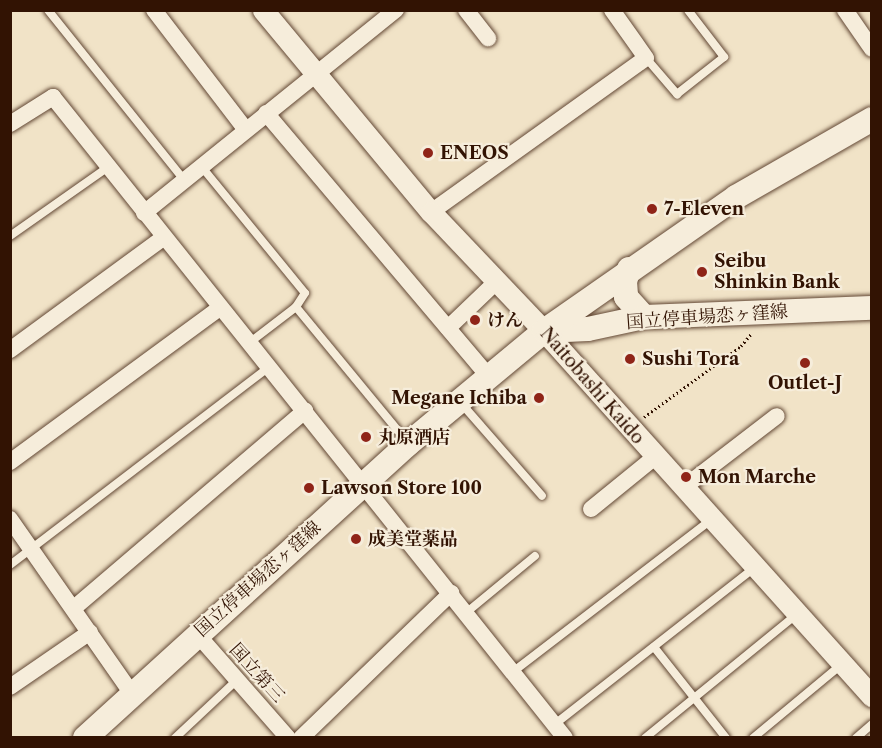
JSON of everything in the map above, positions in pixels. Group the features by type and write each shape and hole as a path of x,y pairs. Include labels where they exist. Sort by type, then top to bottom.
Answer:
{"main road":[{"name":"国立停車場恋ヶ窪線","path":"85,738 408,444 544,331 629,269 736,196 872,119"},
{"path":"629,269 625,281 627,297 644,317"},
{"name":"国立停車場恋ヶ窪線","path":"544,331 588,329 644,317 872,308"}],"street":[{"name":"Naitobashi Kaido","path":"262,10 431,213 544,331 628,429 872,697"},
{"path":"144,213 396,10"},
{"path":"466,10 488,38"},
{"path":"431,213 646,58 612,10"},
{"path":"844,10 872,49"},
{"path":"156,11 246,130"},
{"path":"10,124 52,97 163,238 365,483 560,731"},
{"path":"266,113 488,376"},
{"path":"10,350 163,238"},
{"path":"448,328 497,281"},
{"path":"10,462 220,308"},
{"path":"74,608 305,411"},
{"path":"683,488 777,416"},
{"path":"591,509 654,457"},
{"path":"10,519 132,694"},
{"path":"301,738 452,594"},
{"path":"10,687 90,632"},
{"name":"国立第三","path":"197,634 288,738"}],"lane":[{"path":"48,10 184,180"},
{"path":"646,58 677,94 724,57 688,10"},
{"path":"201,166 305,293 296,307 249,343"},
{"path":"10,236 108,168"},
{"path":"296,307 408,444"},
{"path":"10,565 269,367"},
{"path":"459,400 542,496"},
{"path":"514,671 711,520"},
{"path":"467,612 535,556"},
{"path":"560,731 654,647 755,567"},
{"path":"645,738 797,614"},
{"path":"654,647 726,738"},
{"path":"753,738 842,664"},
{"path":"175,738 237,680"},
{"path":"856,738 872,724"}],"path":[{"path":"628,429 741,346 768,313"}],"place":[{"name":"ENEOS","path":"428,153"},
{"name":"7-Eleven","path":"652,209"},
{"name":"Seibu Shinkin Bank","path":"702,272"},
{"name":"けん","path":"475,320"},
{"name":"Sushi Tora","path":"630,359"},
{"name":"Outlet-J","path":"805,363"},
{"name":"Megane Ichiba","path":"539,398"},
{"name":"丸原酒店","path":"366,437"},
{"name":"Mon Marche","path":"686,477"},
{"name":"Lawson Store 100","path":"309,488"},
{"name":"成美堂薬品","path":"356,539"}]}
